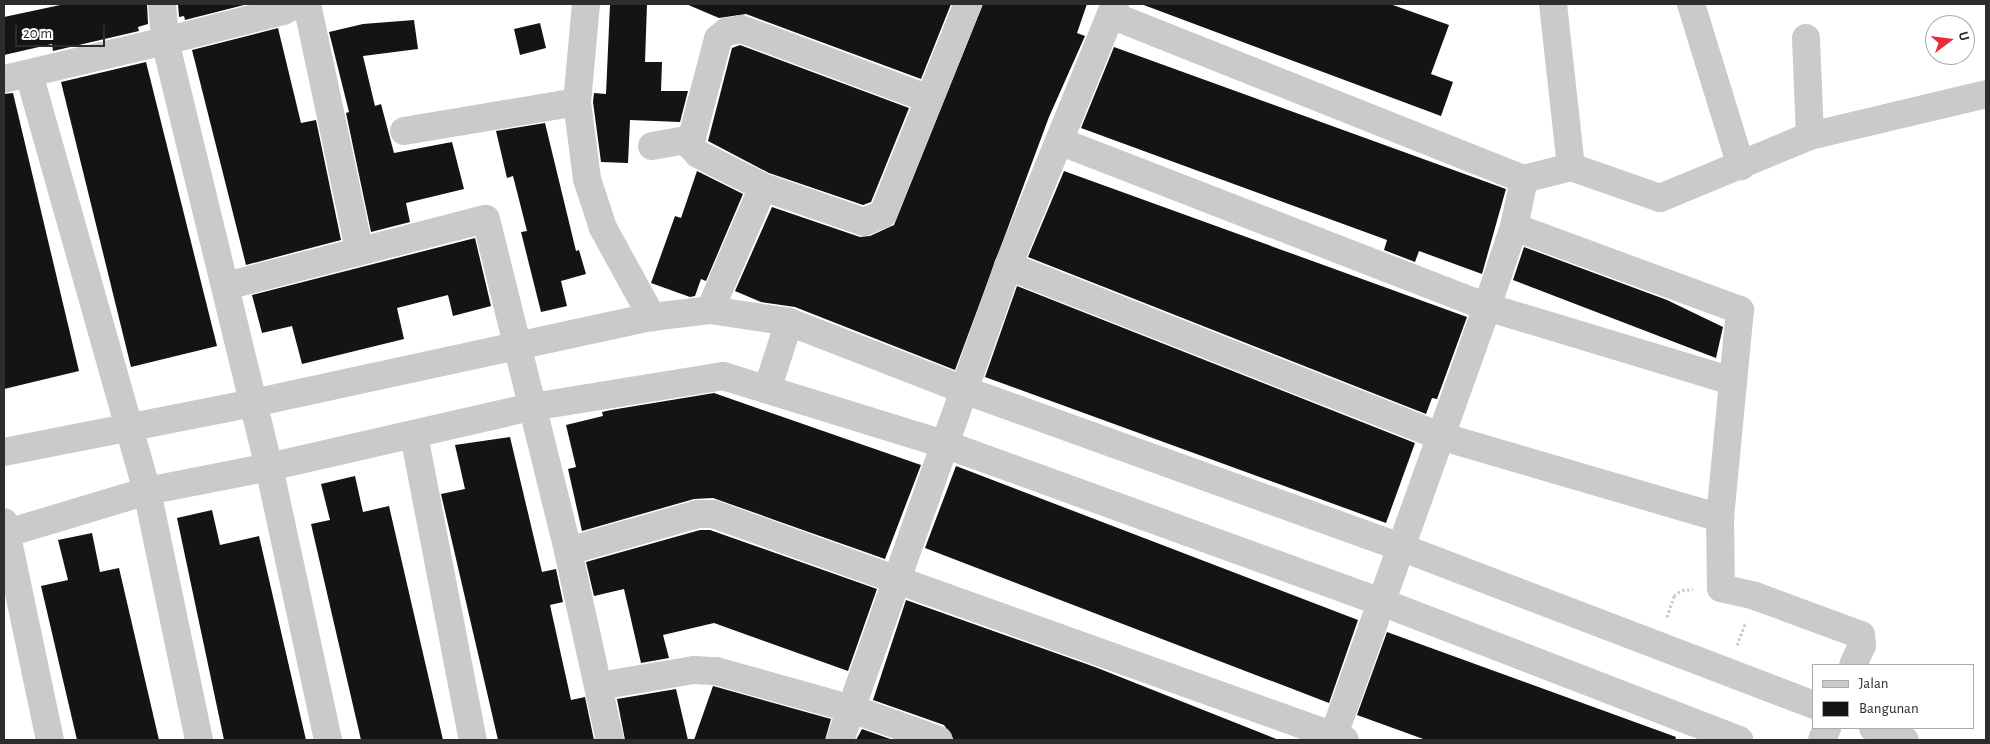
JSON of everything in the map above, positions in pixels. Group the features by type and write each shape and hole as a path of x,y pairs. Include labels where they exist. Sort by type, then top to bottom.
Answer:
{"street":[{"path":"162,4 165,41 269,467 328,740"},
{"path":"199,740 147,491 16,76 283,11 298,4"},
{"path":"307,4 359,249"},
{"path":"586,4 577,102 587,179 603,228 652,317"},
{"path":"929,99 741,29 733,29 718,39 691,139 698,154 763,187 864,222 874,220 883,214 968,4"},
{"path":"1553,4 1571,167"},
{"path":"1691,4 1740,167"},
{"path":"840,740 900,579 1008,266 1113,9 1524,179 1571,167 1660,198 1740,167 1810,136 1986,94"},
{"path":"1806,38 1810,136"},
{"path":"404,131 577,102"},
{"path":"652,146 691,139"},
{"path":"1059,140 1487,307 1732,381"},
{"path":"568,551 706,513 900,579 1337,739 1440,436 1514,227 1524,179"},
{"path":"710,310 763,187"},
{"path":"226,286 359,249 486,220 515,346 568,551 610,740"},
{"path":"1514,227 1737,306 1741,316 1732,381 1720,518 1721,588 1756,596 1861,635 1862,645 1853,664"},
{"path":"1008,266 1440,436 1720,518"},
{"path":"4,452 253,403 652,317 710,310 789,323 964,390 1403,548 1812,705"},
{"path":"768,387 789,323"},
{"path":"50,740 5,530 147,491 269,467 532,407 698,377 723,376 768,387 947,445 1384,603 1739,740"},
{"path":"414,435 473,740"},
{"path":"599,686 694,670 716,671 852,708 939,740"},
{"path":"1876,729 1905,740"}],"path":[{"path":"1657,646 1674,596 1682,590 1721,588"},
{"path":"1727,673 1756,596"}],"building":[{"path":"65,4 147,4 148,24 138,27 139,31 53,51 52,44 4,55 4,17"},
{"path":"178,4 248,4 185,20 184,16 179,17"},
{"path":"610,4 647,4 645,62 662,62 661,91 688,91 680,122 630,120 628,163 601,162 593,102 594,93 606,94"},
{"path":"686,4 951,4 921,79 746,14 719,18"},
{"path":"983,4 1087,4 1077,33 1085,36 1049,117 955,370 795,307 761,302 735,291 772,207 860,237 870,236 894,225"},
{"path":"1141,4 1390,4 1449,25 1431,74 1453,82 1441,116"},
{"path":"414,20 418,49 363,56 375,106 381,104 394,153 452,142 464,189 406,203 410,222 371,232 346,113 349,112 329,32 363,24"},
{"path":"540,23 546,48 520,55 514,29"},
{"path":"278,28 301,123 316,120 341,240 246,265 192,50"},
{"path":"740,45 909,108 871,202 863,205 769,173 708,141 732,48"},
{"path":"1114,47 1506,189 1482,274 1419,251 1415,262 1384,250 1387,240 1081,128"},
{"path":"146,62 217,346 131,367 61,82"},
{"path":"13,93 79,371 4,389 4,94"},
{"path":"545,123 576,251 579,250 586,274 561,281 567,306 541,312 521,232 527,231 513,176 507,178 496,131"},
{"path":"697,171 743,194 706,281 701,279 695,296 690,297 651,283 675,216 681,218"},
{"path":"1064,171 1467,317 1437,399 1432,398 1426,414 1028,257"},
{"path":"475,238 491,306 453,316 448,295 397,308 404,339 302,364 292,326 262,333 252,295"},
{"path":"1524,247 1667,300 1723,327 1716,358 1513,280"},
{"path":"1017,286 1415,443 1386,523 985,377"},
{"path":"714,393 921,465 885,559 713,498 694,499 582,531 568,469 576,467 566,425 603,416 602,412 611,410"},
{"path":"510,437 542,572 556,569 563,602 550,605 571,700 585,697 594,740 498,740 441,494 465,489 455,445"},
{"path":"956,466 1358,620 1329,703 925,548"},
{"path":"355,476 363,512 389,506 443,740 361,740 311,524 330,520 321,484"},
{"path":"212,510 220,545 259,536 306,740 224,740 177,518"},
{"path":"700,530 710,530 877,589 848,671 714,623 663,635 669,658 641,663 624,589 594,596 586,562"},
{"path":"92,533 100,572 119,568 159,740 77,740 41,586 68,580 58,540"},
{"path":"906,600 1095,667 1279,740 954,740 944,725 873,700"},
{"path":"1387,632 1676,737 1675,740 1426,740 1357,715"},
{"path":"713,686 831,719 825,740 694,740"},
{"path":"676,689 688,740 625,740 617,699"},
{"path":"862,729 893,740 856,740"}]}
